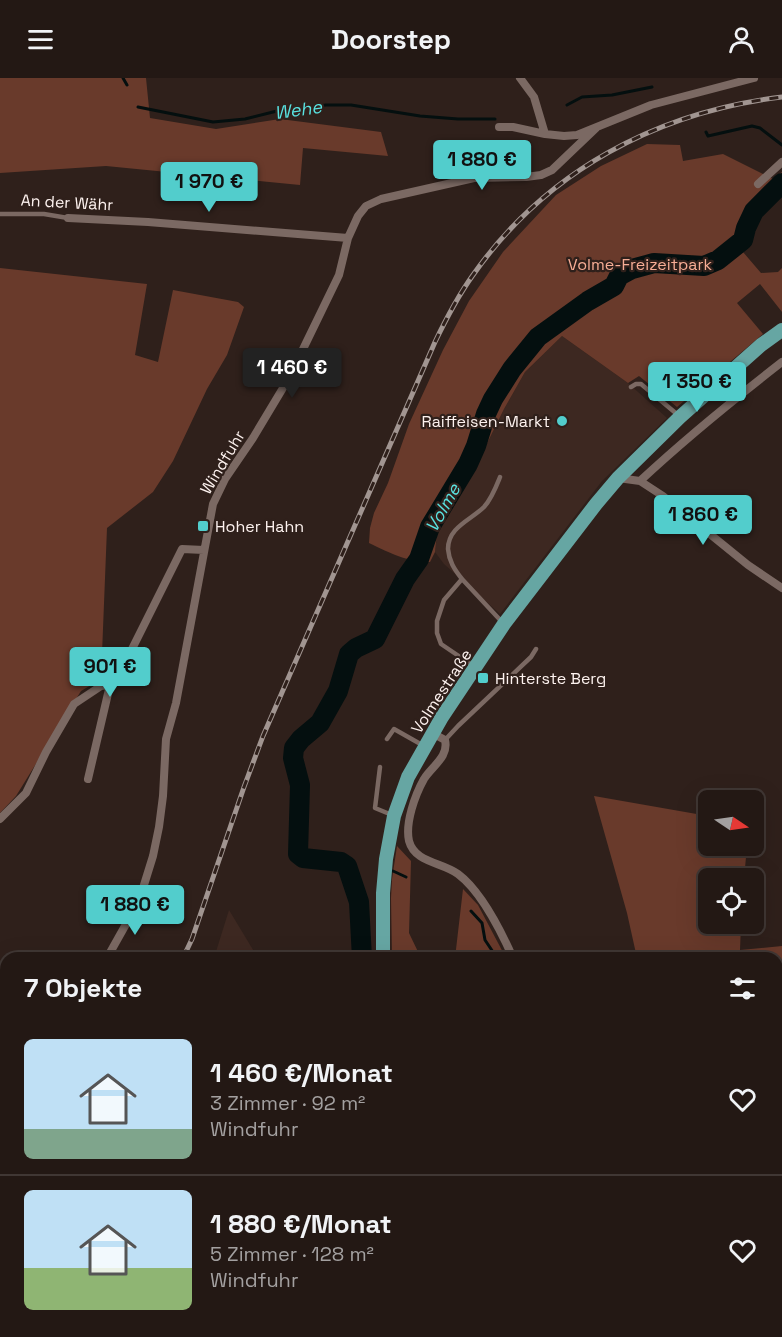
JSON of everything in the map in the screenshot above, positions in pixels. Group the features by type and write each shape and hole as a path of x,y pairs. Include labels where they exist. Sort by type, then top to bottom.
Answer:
{"main road":[{"name":"Volmestraße","path":"383,952 383,893 386,859 394,816 408,777 424,746 438,737 476,667 504,624 618,478 680,417 761,345 782,330"}],"street":[{"path":"520,78 534,97 545,134"},
{"path":"499,127 513,127 564,136 577,135 651,105 754,78"},
{"name":"Windfuhr","path":"110,952 139,901 153,856 163,796 166,739 176,703 211,512 217,494 290,378 339,275 348,238 358,216 366,206 381,199 474,178 541,175 552,170 596,128"},
{"path":"758,184 782,162"},
{"name":"An der Währ","path":"68,218 348,238"},
{"path":"640,481 664,458 782,362"},
{"path":"618,478 640,481 663,496 748,565 782,588"},
{"path":"88,779 110,685 130,653 182,549 204,550"},
{"path":"0,819 26,793 46,752 74,704 101,686 110,685"},
{"path":"438,737 446,747 443,755 424,780 411,807 408,833 410,843 420,857 457,873 472,888 487,908 510,952"}],"lane":[{"name":"An der Währ","path":"0,214 44,214 68,218"},
{"path":"631,387 641,384 680,417"},
{"path":"500,477 494,493 484,507 454,531 448,542 449,556 454,568 504,624"},
{"path":"462,579 444,600 437,621 437,633 441,644 476,667"},
{"path":"438,737 458,726 537,649"},
{"path":"387,739 394,729 424,746"},
{"path":"380,767 375,808 394,816"}],"shaded area":[{"path":"562,336 628,383 667,418 602,481 500,614 444,564 435,552 437,533 468,482 525,372"},
{"path":"229,910 254,952 216,952"}],"green space":[{"path":"0,78 146,78 150,118 216,129 280,119 381,132 388,156 303,148 300,185 106,166 0,173"},
{"name":"Volme-Freizeitpark","path":"647,144 680,145 683,161 723,154 773,179 782,172 782,190 761,209 749,232 743,252 761,273 778,272 782,268 782,312 760,284 737,303 763,334 677,407 639,376 628,383 562,336 525,372 468,482 437,533 435,552 430,562 392,554 369,543 374,513 388,483 409,424 443,350 469,301 503,252 556,195 601,166"},
{"path":"0,268 147,284 135,355 158,362 173,290 238,302 244,307 227,355 207,389 173,461 153,492 107,528 101,679 81,691 16,796 0,813"},
{"path":"594,796 698,814 698,856 746,856 745,868 698,868 698,934 741,934 740,950 782,946 782,952 636,952"},
{"path":"397,846 411,861 409,933 418,952 392,952 392,879"},
{"path":"463,889 478,905 503,952 456,952"}],"waterway":[{"name":"Wehe","path":"123,78 127,85"},
{"name":"Wehe","path":"567,105 582,97 612,95 652,87"},
{"name":"Wehe","path":"138,107 213,122 326,105 351,105 420,116 495,119"},
{"name":"Wehe","path":"706,132 708,136 752,126 760,128 782,145"},
{"name":"Volme","path":"362,952 359,902 347,866 341,862 303,858 298,854 300,785 293,758 294,748 320,723 338,691 349,654 375,639 405,579 419,559 430,527 468,464 493,399 512,369 538,337 588,301 614,286 619,276 632,269 654,263 704,266 718,260 743,240 754,211 782,183"},
{"path":"393,871 406,877"},
{"path":"471,911 482,923 485,940 493,952"}],"railway":[{"path":"186,952 263,736 435,342 452,308 473,275 502,238 534,205 570,177 608,153 649,132 691,117 736,105 782,97"}],"place":[{"name":"Raiffeisen-Markt","path":"562,421"},
{"name":"Hoher Hahn","path":"203,526"},
{"name":"Hinterste Berg","path":"483,678"}]}
